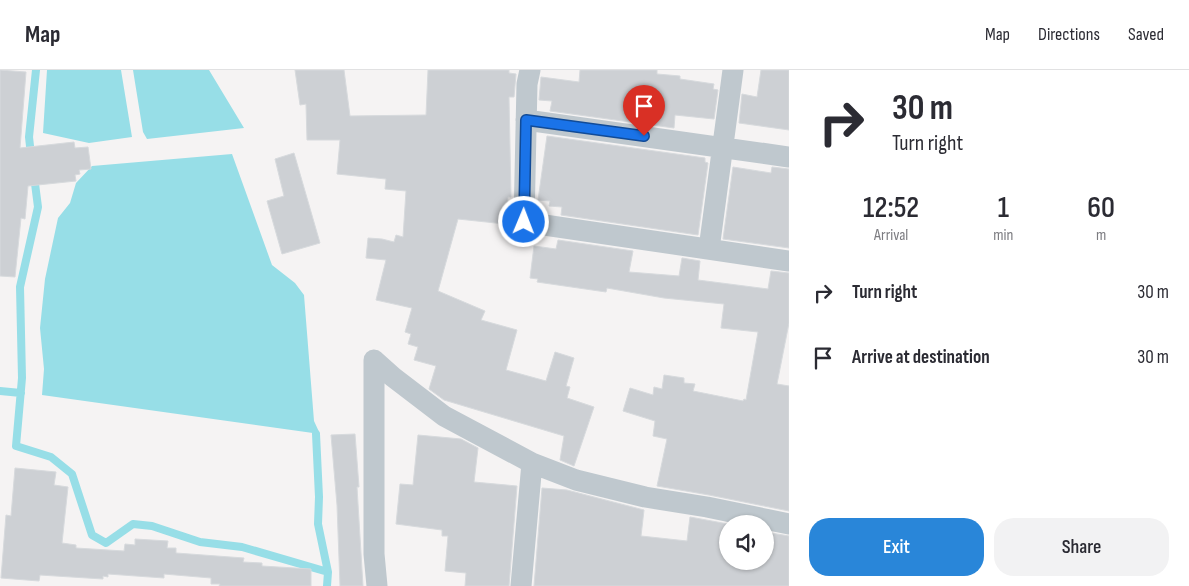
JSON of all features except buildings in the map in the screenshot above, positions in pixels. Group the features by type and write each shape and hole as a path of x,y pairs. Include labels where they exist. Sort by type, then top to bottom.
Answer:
{"street":[{"path":"530,70 527,84 524,222 789,261"},
{"path":"709,249 733,70"},
{"path":"526,120 789,157"},
{"path":"377,586 374,554 374,360 444,416 532,463 576,480 645,497 707,506 789,524"},
{"path":"521,586 532,463"}],"water":[{"path":"47,70 121,70 132,137 89,143 43,133"},
{"path":"133,70 209,70 244,128 147,139 143,132"},
{"path":"232,154 272,265 295,283 304,295 314,421 320,434 42,395 44,369 40,328 45,279 58,218 70,203 76,183 92,166"}],"waterway":[{"path":"31,155 29,137 36,70"},
{"path":"34,176 38,207 20,287 22,378 16,446 51,457 72,474 92,535 106,543 133,524 152,526 200,542 242,547 328,572 327,586"},
{"path":"0,391 21,393"},
{"path":"316,434 319,497 318,524 328,572"}],"route":[{"path":"524,222 526,120 644,136"}]}
